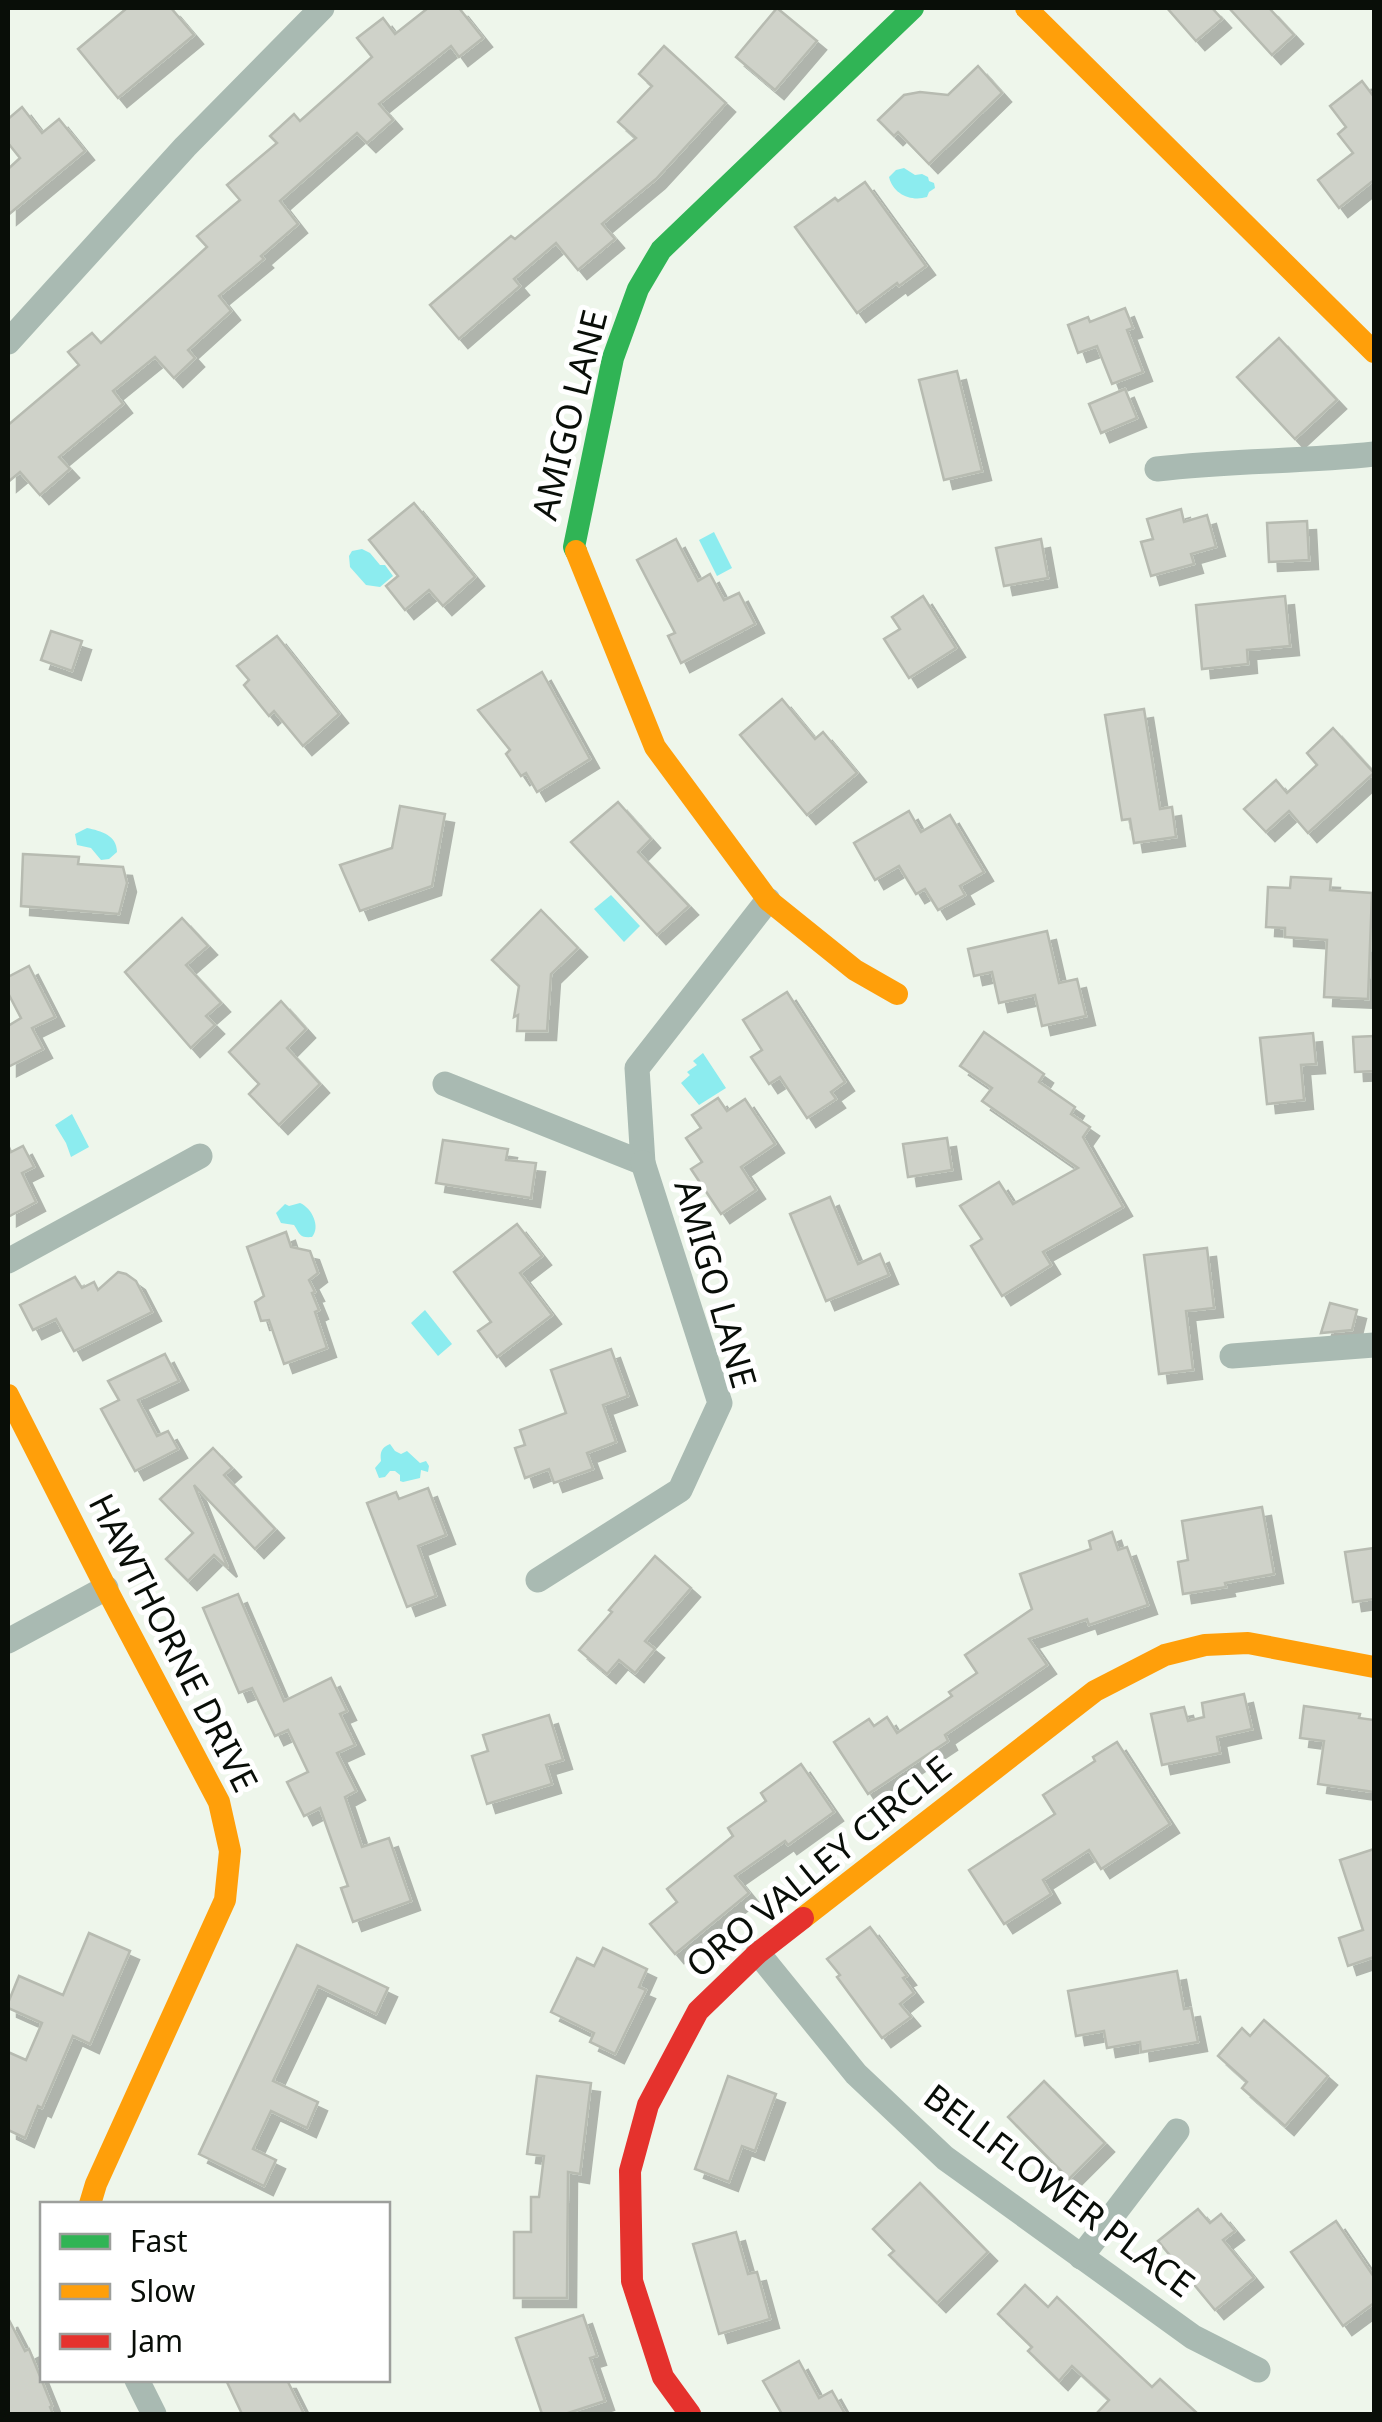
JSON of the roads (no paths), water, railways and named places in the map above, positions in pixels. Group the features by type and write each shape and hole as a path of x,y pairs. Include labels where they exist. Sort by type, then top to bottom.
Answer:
{"street":[{"path":"8,342 186,147 322,8"},
{"name":"AMIGO LANE","path":"897,994 856,970 768,900 655,746 574,547 614,358 638,289 661,250 914,8"},
{"path":"1026,8 1374,352"},
{"path":"1157,469 1374,454"},
{"name":"AMIGO LANE","path":"538,1580 680,1490 720,1404 643,1162 637,1068 768,900"},
{"name":"AMIGO LANE","path":"445,1084 643,1162"},
{"path":"8,1261 200,1156"},
{"path":"1232,1356 1374,1345"},
{"name":"HAWTHORNE DRIVE","path":"8,1395 219,1802 228,1831 231,1868 224,1900 91,2202"},
{"path":"8,1641 106,1588"},
{"name":"ORO VALLEY CIRCLE","path":"690,2414 663,2377 632,2281 630,2170 648,2106 698,2011 758,1953 1095,1691 1165,1655 1204,1645 1248,1644 1374,1666"},
{"name":"BELLFLOWER PLACE","path":"758,1953 856,2074 945,2158 1193,2337 1258,2370"},
{"path":"1081,2257 1177,2132"},
{"path":"137,2382 154,2414"}],"water":[{"path":"904,168 934,183 935,188 927,197 909,197 894,188 889,177"},
{"path":"714,532 732,568 717,576 699,540"},
{"path":"362,549 385,565 393,576 380,587 366,585 350,567 352,551"},
{"path":"87,828 111,838 117,852 101,860 91,848 77,845 75,834"},
{"path":"611,895 640,926 624,942 594,909"},
{"path":"703,1053 726,1088 699,1105 681,1083 697,1065 693,1061"},
{"path":"72,1114 89,1147 71,1157 55,1125"},
{"path":"300,1203 314,1218 316,1228 312,1237 302,1236 294,1225 281,1223 276,1213 285,1204"},
{"path":"425,1310 452,1344 438,1356 411,1323"},
{"path":"390,1444 395,1451 407,1451 420,1463 426,1461 428,1472 421,1470 420,1478 403,1482 395,1471 379,1478 375,1468 382,1451"}]}
